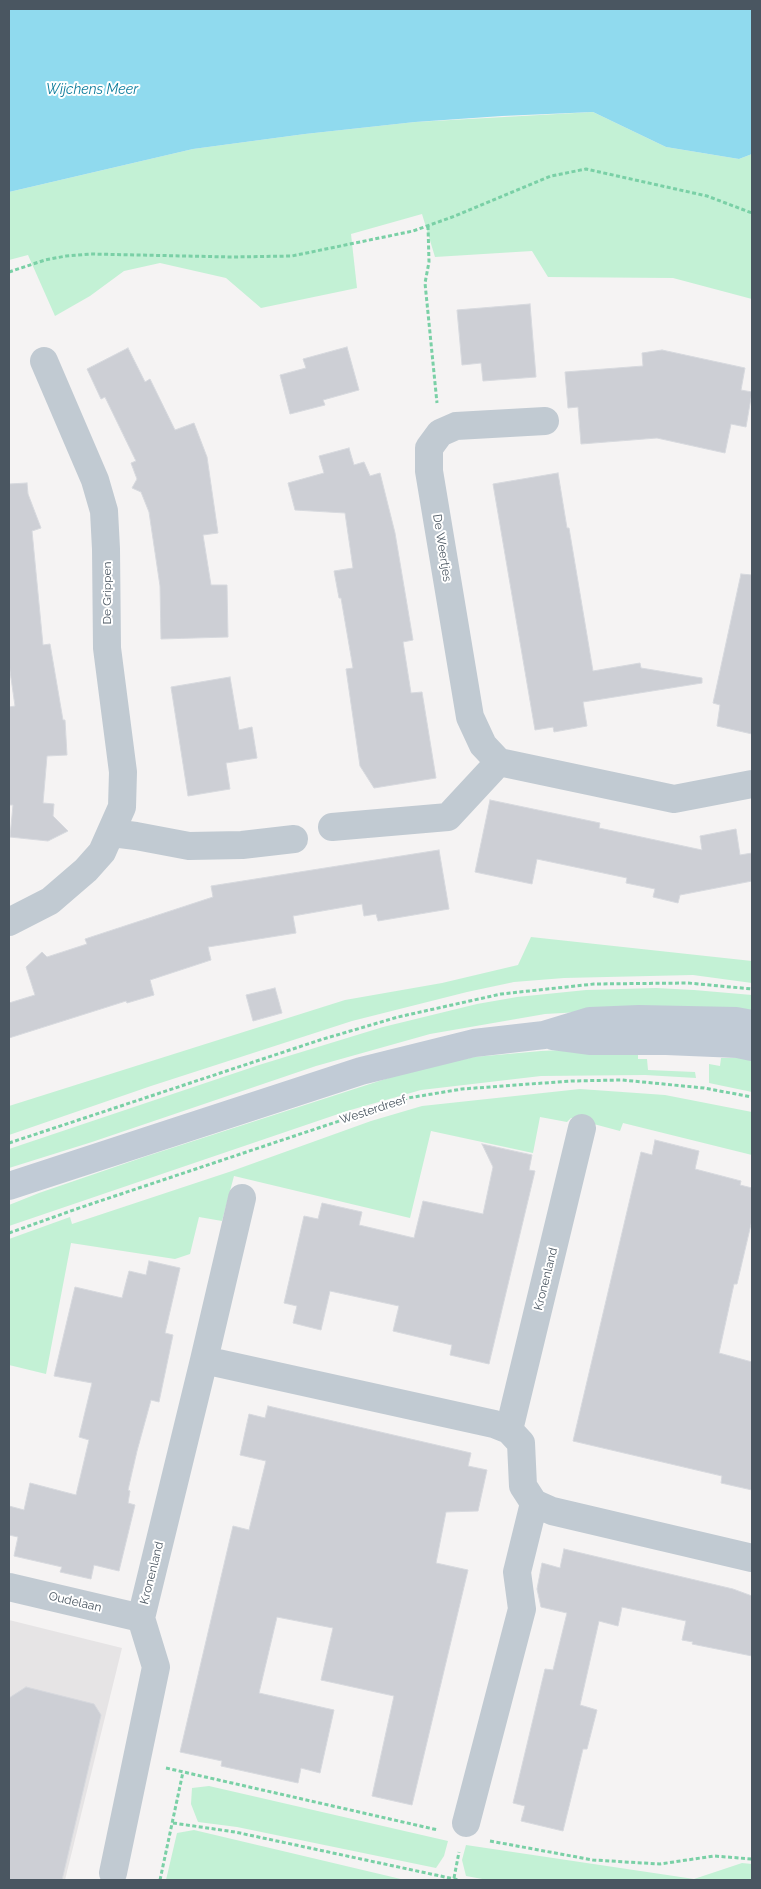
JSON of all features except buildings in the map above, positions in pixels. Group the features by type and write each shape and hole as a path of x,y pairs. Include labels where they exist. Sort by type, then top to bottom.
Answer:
{"street":[{"name":"De Grippen","path":"9,922 50,901 91,864 102,852 122,807 123,772 107,648 104,511 95,480 44,361"},
{"path":"440,433 456,426 545,421"},
{"name":"De Weertjes","path":"440,433 429,448 430,471 470,717 483,745 499,762"},
{"path":"332,827 448,816 499,762 674,799 752,784"},
{"path":"112,833 189,846 242,845 294,839"},
{"path":"9,1186 361,1071 474,1043 544,1034 590,1021 639,1019 736,1021 752,1024"},
{"path":"544,1034 591,1042 666,1041 738,1044 752,1047"},
{"name":"Kronenland","path":"509,1430 582,1128"},
{"name":"Kronenland","path":"113,1873 156,1667 141,1618 242,1198"},
{"path":"204,1360 494,1424 509,1430 521,1443 523,1486 534,1503 552,1511 752,1558"},
{"path":"463,1833 522,1609 517,1572 534,1503"},
{"name":"Oudelaan","path":"9,1587 141,1618"}],"path":[{"path":"9,272 45,260 90,254 231,257 292,256 413,231 551,176 586,169 708,196 752,212"},
{"path":"428,226 429,262 425,283 440,433"},
{"name":"Westerdreef","path":"9,1233 91,1203 408,1098 462,1089 571,1081 622,1080 704,1088 752,1097"},
{"path":"160,1880 183,1772"},
{"path":"173,1823 235,1832 458,1880"},
{"path":"454,1878 463,1833"}],"shaded area":[{"path":"9,1620 122,1648 65,1880 9,1880"}],"green space":[{"path":"593,112 666,147 739,159 752,154 752,299 673,278 548,277 532,251 435,257 422,214 351,234 357,288 261,308 226,278 160,263 124,271 90,296 55,316 28,255 9,260 9,192 193,149 415,122"},
{"path":"531,937 752,961 752,983 693,975 564,978 514,982 352,1021 151,1086 9,1135 9,1106 345,1000 442,983 518,965"},
{"path":"656,988 752,995 752,1015 598,1011 545,1014 430,1034 316,1066 9,1168 9,1149 259,1065 383,1027 477,1004 517,997 586,990"},
{"path":"606,1048 638,1049 638,1059 647,1059 648,1070 695,1072 696,1078 645,1075 541,1076 421,1090 347,1111 9,1226 9,1205 39,1193 410,1071 474,1057"},
{"path":"737,1053 752,1055 752,1092 709,1083 709,1064 720,1066 721,1058 736,1058"},
{"path":"580,1089 665,1095 752,1112 752,1155 623,1123 620,1131 571,1118 567,1122 540,1117 533,1153 431,1131 410,1218 234,1176 222,1221 199,1217 190,1254 175,1259 71,1243 46,1374 9,1365 9,1239 70,1217 72,1224 232,1171 371,1121 422,1106"},
{"path":"209,1786 448,1841 444,1856 436,1868 237,1827 198,1822 191,1804 192,1788"},
{"path":"194,1830 405,1880 166,1880 177,1833"},
{"path":"466,1845 694,1879 742,1863 752,1864 752,1880 488,1880 466,1876 462,1860"}],"water":[{"name":"Wijchens Meer","path":"9,9 752,9 752,154 739,159 666,147 593,112 502,116 415,122 193,149 9,192"}]}
